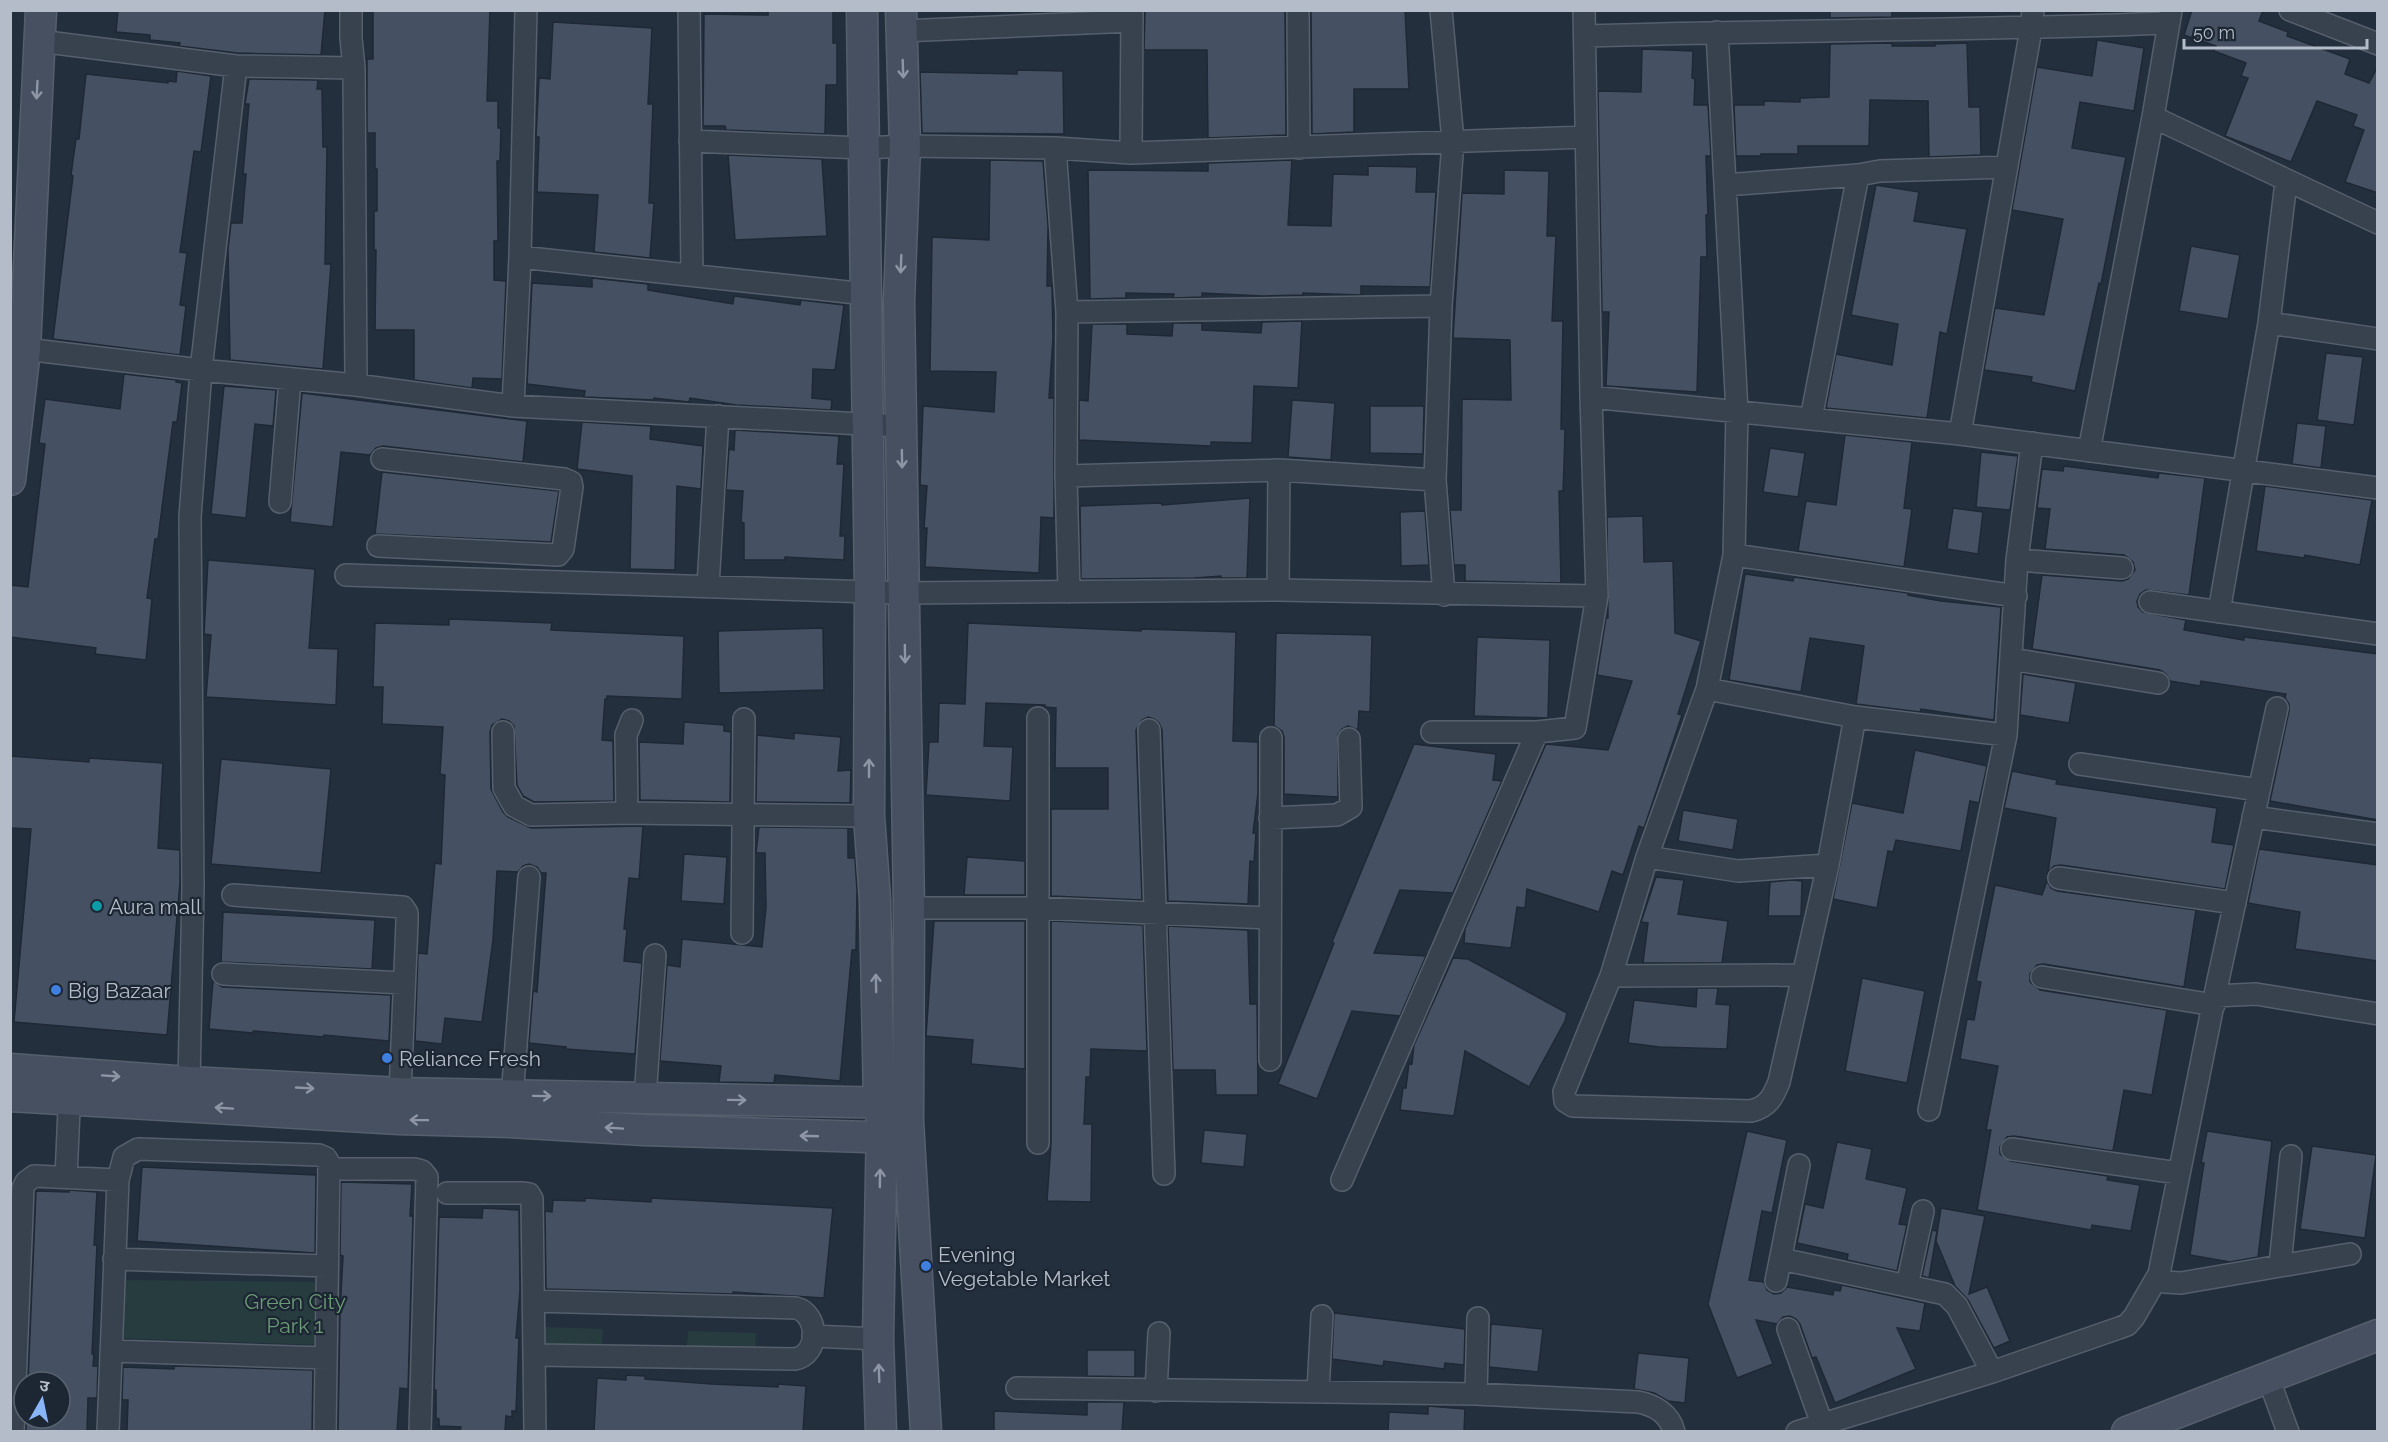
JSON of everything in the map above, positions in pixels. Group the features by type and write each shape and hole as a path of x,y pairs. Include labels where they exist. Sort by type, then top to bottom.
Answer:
{"street":[{"path":"10,480 26,349 19,301 22,144 39,40 40,10"},
{"path":"351,10 354,68 356,384"},
{"path":"513,406 520,257 526,10"},
{"path":"689,10 692,275"},
{"path":"862,10 870,591 869,816 874,900 879,1103 882,1122 895,1138 926,1431"},
{"path":"1298,10 1299,148"},
{"path":"1441,10 1453,141 1441,306 1435,480 1444,595"},
{"path":"1432,732 1537,732 1575,728 1597,596 1584,10"},
{"path":"2290,10 2378,44"},
{"path":"881,1431 878,1340 895,1138 908,1104 909,908 899,301 905,146 901,21 1132,16 1131,153"},
{"path":"1585,36 2169,17 2153,117 2089,451"},
{"path":"1960,434 2032,20"},
{"path":"1717,32 1737,412 1734,555 1707,690 1647,857 1611,976 1567,1085 1563,1097 1565,1101 1573,1106 1751,1111 1762,1109 1772,1100 1779,1082 1828,865 1855,717"},
{"path":"39,40 236,66 354,68"},
{"path":"189,1082 193,888 190,517 201,370 236,66"},
{"path":"2153,117 2286,182 2378,223"},
{"path":"690,141 864,148 905,146 1055,148 1131,153 1586,137"},
{"path":"1055,148 1067,312 1066,476 1069,592"},
{"path":"1725,185 1858,175 1880,171 2007,167"},
{"path":"1811,419 1858,175"},
{"path":"2219,612 2269,323 2286,182"},
{"path":"520,257 866,294"},
{"path":"1067,312 1441,306"},
{"path":"2269,323 2378,339"},
{"path":"26,349 201,370 356,384 513,406 901,426"},
{"path":"280,502 290,379"},
{"path":"1591,397 1960,434 2378,488"},
{"path":"708,586 718,416"},
{"path":"1929,1110 2006,735 2017,560 2032,444"},
{"path":"378,546 555,556 561,553 572,487 571,482 564,479 382,459"},
{"path":"1066,476 1279,470 1435,480"},
{"path":"1278,590 1279,470"},
{"path":"468,579 470,551"},
{"path":"1734,555 2016,596"},
{"path":"2017,560 2122,568"},
{"path":"345,575 903,593 1278,590 1444,595 1597,596"},
{"path":"2150,602 2378,634"},
{"path":"2011,659 2158,683"},
{"path":"1707,690 1855,717 2006,735"},
{"path":"1797,1431 1992,1372 2127,1325 2134,1317 2159,1274 2214,1000 2277,708"},
{"path":"1038,718 1036,908 1038,1143"},
{"path":"742,933 744,719"},
{"path":"627,813 626,735 632,720"},
{"path":"1149,730 1164,1174"},
{"path":"503,732 504,788 514,806 531,815 627,813 869,816"},
{"path":"1342,1180 1537,732"},
{"path":"1270,1060 1271,738"},
{"path":"1270,819 1337,815 1351,807 1349,739"},
{"path":"2080,764 2259,790"},
{"path":"2253,818 2378,834"},
{"path":"1647,857 1738,870 1828,865"},
{"path":"511,1108 529,877"},
{"path":"2060,878 2235,903"},
{"path":"233,894 403,907 406,913 400,1093"},
{"path":"909,908 1036,908 1269,918"},
{"path":"645,1098 655,955"},
{"path":"223,974 404,983"},
{"path":"1611,976 1803,975"},
{"path":"2042,977 2214,1000 2256,994 2378,1014"},
{"path":"10,1069 70,1086 399,1119 645,1098 908,1104"},
{"path":"10,1096 70,1086 189,1082 400,1093 511,1108 644,1130 895,1138"},
{"path":"66,1177 70,1086"},
{"path":"108,1431 118,1180 124,1157 138,1149 319,1155 326,1158 329,1168 325,1431"},
{"path":"2012,1149 2178,1173"},
{"path":"2280,1265 2291,1156"},
{"path":"1776,1281 1799,1165"},
{"path":"329,1168 415,1168 422,1171 427,1178 420,1431"},
{"path":"13,1431 14,1323 23,1188 33,1176 118,1180"},
{"path":"447,1192 529,1194 532,1199 535,1431"},
{"path":"1907,1286 1923,1211"},
{"path":"2159,1274 2165,1282 2181,1282 2350,1254"},
{"path":"114,1259 327,1266"},
{"path":"1781,1259 1945,1294 1951,1298 1992,1372"},
{"path":"534,1302 796,1308 806,1313 811,1319 813,1336 808,1353 802,1358 795,1359 535,1355"},
{"path":"1318,1392 1322,1316"},
{"path":"1476,1394 1478,1318"},
{"path":"1788,1329 1822,1424"},
{"path":"1156,1390 1159,1333"},
{"path":"2137,1429 2378,1335"},
{"path":"813,1336 878,1340"},
{"path":"112,1351 326,1358"},
{"path":"2268,1377 2288,1431"},
{"path":"1017,1388 1476,1394 1638,1402 1660,1410 1674,1431"}],"green space":[{"name":"Green City Park 1","path":"114,1280 328,1282 324,1345 113,1338"},
{"path":"543,1327 603,1329 601,1360 540,1356"},
{"path":"688,1331 756,1333 755,1366 686,1362"}],"building":[{"path":"118,10 325,10 321,55 237,53 150,40 150,35 116,32"},
{"path":"373,10 490,10 487,101 498,101 498,128 501,128 500,161 497,161 498,241 494,241 494,280 506,281 502,379 473,378 472,388 414,380 414,330 375,330 374,211 377,211 377,169 375,169 375,133 367,133 367,59 373,59"},
{"path":"768,10 833,10 833,43 837,43 837,85 826,85 825,134 726,130 725,126 703,126 704,14 768,15"},
{"path":"1145,10 1285,10 1286,135 1208,138 1207,50 1144,50"},
{"path":"1311,10 1405,10 1409,89 1354,89 1354,132 1312,134"},
{"path":"1830,10 1892,10 1892,17 1830,18"},
{"path":"2192,10 2263,10 2259,21 2288,32 2287,36 2350,59 2345,74 2369,83 2378,66 2378,193 2345,182 2364,130 2353,126 2357,115 2317,101 2291,162 2225,136 2248,78 2241,76 2246,63 2214,51 2216,46 2184,35"},
{"path":"553,22 652,28 648,104 653,104 649,203 654,203 650,258 594,252 598,195 537,192 539,137 536,137 539,78 550,79"},
{"path":"2097,40 2144,48 2134,111 2080,102 2072,148 2126,157 2101,284 2099,283 2075,391 2031,382 2032,377 1984,370 1995,308 2044,315 2063,219 2012,210 2037,67 2092,76"},
{"path":"1892,43 1892,46 1935,46 1935,44 1967,43 1969,107 1980,107 1981,155 1929,157 1928,101 1870,100 1869,146 1798,146 1798,154 1736,156 1734,105 1764,105 1764,101 1800,102 1800,98 1829,97 1830,44"},
{"path":"1642,49 1693,51 1694,105 1708,105 1711,156 1706,156 1707,257 1701,257 1697,392 1606,386 1609,312 1602,312 1598,91 1641,92"},
{"path":"1017,70 1063,71 1064,134 922,133 920,72 1017,74"},
{"path":"177,71 211,76 201,152 194,151 180,252 187,253 180,305 186,306 180,355 53,339 73,176 71,175 76,139 79,139 86,74 168,83 168,81 176,82"},
{"path":"249,79 318,80 317,89 322,89 323,147 327,147 325,264 331,264 323,369 230,360 228,249 231,223 242,223 246,174 243,174 249,104 245,104"},
{"path":"728,155 822,159 827,236 735,240"},
{"path":"990,160 1043,161 1048,226 1047,286 1052,286 1053,338 1049,398 1054,398 1054,518 1041,517 1039,573 925,567 927,528 924,528 927,486 920,485 923,406 994,412 996,372 930,371 932,237 989,240"},
{"path":"1292,160 1288,225 1331,226 1333,174 1368,175 1368,166 1417,167 1416,192 1436,192 1430,287 1361,286 1361,295 1303,293 1303,295 1263,296 1202,293 1202,297 1173,298 1174,294 1126,293 1126,298 1090,299 1088,170 1208,171 1208,163"},
{"path":"1504,170 1549,171 1547,236 1556,236 1552,321 1563,321 1561,429 1565,429 1563,491 1559,491 1561,583 1465,581 1465,565 1454,565 1450,510 1461,510 1462,399 1511,400 1510,340 1453,338 1462,193 1504,194"},
{"path":"1876,185 1919,192 1914,221 1967,229 1947,334 1940,332 1927,418 1826,408 1836,354 1892,365 1898,324 1851,315"},
{"path":"2191,246 2240,255 2228,319 2179,311"},
{"path":"592,278 648,284 648,290 733,304 734,296 800,305 801,300 844,305 835,370 813,369 812,398 832,400 831,410 736,405 690,398 689,402 654,398 654,400 584,397 585,391 527,384 532,283 592,287"},
{"path":"1302,321 1298,388 1254,386 1252,443 1211,442 1211,446 1079,440 1079,400 1088,401 1092,324 1127,324 1127,334 1172,336 1173,323 1202,323 1202,330 1261,333 1262,322"},
{"path":"2326,353 2363,357 2354,425 2317,420"},
{"path":"124,374 177,380 176,382 182,383 177,422 173,422 158,539 155,539 147,598 152,599 146,660 95,654 96,648 10,637 10,585 28,587 45,444 39,443 45,399 120,409"},
{"path":"224,386 276,390 273,426 255,424 246,518 211,514"},
{"path":"302,393 527,421 523,462 383,446 376,448 370,455 341,452 333,527 290,522"},
{"path":"1292,400 1335,403 1331,460 1288,457"},
{"path":"1370,406 1424,406 1423,454 1370,453"},
{"path":"582,422 651,426 650,439 703,446 701,489 677,486 675,570 630,569 632,476 577,469"},
{"path":"2297,423 2326,426 2321,468 2292,464"},
{"path":"735,430 839,436 837,464 844,464 840,536 845,536 844,560 785,557 785,560 744,560 744,523 741,522 743,491 726,490 729,449 734,450"},
{"path":"1845,435 1912,442 1904,508 1912,509 1904,567 1798,551 1806,501 1836,505"},
{"path":"1770,448 1805,453 1798,497 1763,492"},
{"path":"1981,452 2018,456 2010,510 1976,507"},
{"path":"2064,466 2158,478 2159,473 2205,478 2189,595 2146,590 2140,594 2137,601 2138,607 2143,612 2186,620 2184,630 2244,640 2244,637 2378,654 2378,820 2270,801 2289,711 2286,694 2201,681 2200,686 2170,681 2160,670 2032,649 2042,575 2122,581 2128,579 2135,570 2133,562 2124,555 2045,549 2050,509 2037,508 2042,469 2063,471"},
{"path":"382,472 559,491 551,542 375,534"},
{"path":"2265,486 2372,500 2360,565 2305,555 2304,558 2256,551"},
{"path":"1250,498 1247,578 1221,578 1221,576 1081,579 1080,506 1161,503 1162,505"},
{"path":"1953,508 1983,512 1978,554 1947,549"},
{"path":"1425,511 1429,565 1401,566 1400,512"},
{"path":"1643,516 1644,562 1673,561 1675,633 1701,641 1678,714 1682,715 1644,828 1639,826 1623,875 1612,871 1599,912 1527,889 1525,908 1517,907 1511,948 1464,943 1465,929 1546,744 1608,750 1632,681 1597,675 1606,618 1608,618 1607,517"},
{"path":"208,560 315,569 309,648 338,649 336,705 206,697 211,635 204,634"},
{"path":"1745,574 1793,581 1794,577 1908,593 1908,595 1941,601 2001,607 1994,720 1921,709 1920,712 1856,704 1864,646 1810,638 1801,692 1729,680"},
{"path":"449,619 552,623 551,630 684,636 682,699 607,696 605,699 602,740 613,741 614,801 534,802 523,796 517,785 514,726 502,719 492,725 490,732 491,789 508,817 531,828 643,826 639,879 629,878 624,929 627,929 624,961 642,963 635,1054 566,1049 566,1047 529,1043 533,991 537,992 546,873 541,873 537,867 529,864 523,866 518,872 497,871 493,940 482,1022 445,1018 442,1044 415,1041 418,953 427,954 435,863 441,864 445,775 440,774 443,727 382,724 383,687 373,687 375,623 449,625"},
{"path":"968,623 1141,631 1141,629 1236,632 1233,741 1258,742 1258,793 1253,833 1256,833 1254,862 1250,861 1248,904 1168,901 1162,730 1154,719 1148,717 1142,720 1136,730 1142,900 1051,896 1051,809 1108,809 1108,768 1055,768 1056,708 1045,707 1045,705 986,703 984,746 1013,747 1010,801 926,795 929,742 938,742 939,703 965,704"},
{"path":"823,628 824,690 719,693 718,631"},
{"path":"1276,633 1372,635 1370,712 1359,711 1358,730 1348,726 1338,734 1338,797 1284,794 1284,737 1282,731 1274,726"},
{"path":"1477,637 1550,640 1548,718 1474,716"},
{"path":"2023,674 2076,683 2069,723 2020,715"},
{"path":"684,722 724,725 724,731 731,732 730,802 640,800 639,742 683,744"},
{"path":"794,733 841,737 838,771 851,770 850,803 756,802 757,735 794,739"},
{"path":"1414,744 1496,754 1493,780 1502,781 1453,893 1400,890 1374,953 1426,956 1400,1016 1352,1011 1317,1099 1278,1084 1334,943 1332,942"},
{"path":"1915,750 1987,766 1979,803 1970,801 1961,851 1896,840 1893,852 1888,851 1877,908 1833,899 1852,803 1903,813"},
{"path":"10,756 89,762 89,758 163,763 158,848 180,850 180,882 167,1035 14,1022 31,829 10,828"},
{"path":"221,759 331,769 321,873 211,864"},
{"path":"2012,771 2057,780 2056,784 2217,808 2212,842 2234,845 2225,889 2061,865 2054,866 2048,872 2056,818 2004,808"},
{"path":"1683,810 1738,819 1733,850 1678,841"},
{"path":"759,827 848,828 848,858 855,858 856,950 852,950 840,1081 775,1075 774,1083 719,1082 721,1066 660,1061 667,965 680,967 682,939 762,947 766,907 765,853 756,853"},
{"path":"2259,849 2378,865 2378,961 2295,949 2300,912 2248,903"},
{"path":"684,854 727,857 724,904 681,901"},
{"path":"967,857 1025,861 1025,895 964,895"},
{"path":"1656,877 1684,880 1678,914 1728,921 1722,963 1643,963 1648,923 1641,922"},
{"path":"1802,881 1801,916 1768,916 1770,882"},
{"path":"2047,881 2051,888 2057,891 2196,910 2184,987 2044,964 2037,965 2030,974 2030,982 2040,990 2167,1010 2152,1095 2124,1090 2113,1151 2014,1136 2007,1137 2000,1147 2000,1154 2010,1161 2108,1176 2107,1180 2140,1185 2131,1231 2092,1225 2091,1230 1977,1210 1991,1130 1986,1130 1998,1066 1960,1059 1967,1019 1974,1020 1981,982 1976,981 1995,885 2042,895"},
{"path":"223,912 375,920 372,969 221,962"},
{"path":"934,921 1025,921 1025,1069 971,1064 973,1040 926,1036"},
{"path":"1051,921 1143,925 1147,1051 1091,1049 1090,1077 1086,1077 1084,1124 1092,1124 1091,1202 1047,1201 1051,1143"},
{"path":"1168,926 1247,930 1250,1004 1257,1004 1258,1095 1216,1095 1215,1070 1173,1070"},
{"path":"1453,958 1468,959 1567,1013 1565,1021 1529,1087 1465,1051 1454,1116 1400,1110 1409,1063 1412,1064 1414,1045"},
{"path":"1862,978 1925,991 1907,1083 1845,1071"},
{"path":"213,981 222,987 391,995 389,1041 209,1029"},
{"path":"1697,988 1718,988 1716,1004 1730,1005 1727,1049 1660,1047 1628,1043 1634,1000 1696,1007"},
{"path":"1204,1130 1247,1134 1244,1167 1201,1163"},
{"path":"1747,1131 1787,1140 1772,1213 1762,1211 1749,1280 1764,1282 1767,1290 1774,1294 1781,1293 1787,1287 1833,1295 1834,1290 1840,1291 1842,1285 1925,1303 1920,1331 1897,1328 1916,1369 1835,1403 1816,1357 1812,1358 1800,1324 1790,1316 1783,1317 1777,1324 1756,1320 1773,1364 1737,1378 1708,1304"},
{"path":"2207,1131 2272,1141 2258,1257 2230,1262 2190,1255"},
{"path":"1837,1142 1872,1149 1866,1179 1907,1188 1899,1224 1907,1225 1897,1271 1847,1260 1848,1254 1797,1243 1805,1204 1823,1208"},
{"path":"2312,1146 2376,1155 2365,1238 2300,1229"},
{"path":"142,1167 316,1175 315,1253 137,1241"},
{"path":"341,1182 412,1184 408,1389 400,1388 397,1431 338,1431 343,1256 340,1255"},
{"path":"69,1190 97,1192 92,1354 94,1354 93,1366 98,1366 97,1398 88,1398 87,1431 26,1431 72,1430 72,1370 29,1370 36,1191 69,1192"},
{"path":"585,1198 651,1202 651,1198 833,1208 824,1298 733,1292 733,1294 546,1289 545,1211 552,1212 553,1200 585,1201"},
{"path":"483,1208 519,1210 520,1290 516,1338 519,1338 516,1411 512,1411 512,1417 506,1416 505,1431 460,1431 461,1427 439,1426 439,1419 436,1418 436,1390 434,1390 439,1217 482,1218"},
{"path":"1941,1208 1985,1216 1969,1294 1987,1287 2010,1341 1994,1348 1968,1300 1955,1286 1936,1241"},
{"path":"1932,1230 1937,1231 1929,1278 1922,1276"},
{"path":"1334,1313 1465,1329 1464,1365 1445,1363 1444,1369 1384,1361 1383,1366 1332,1359"},
{"path":"1491,1324 1543,1329 1538,1372 1489,1367"},
{"path":"1087,1350 1135,1350 1135,1377 1087,1376"},
{"path":"1638,1353 1689,1358 1685,1403 1668,1401 1654,1393 1634,1389"},
{"path":"174,1366 313,1370 312,1431 127,1431 128,1400 122,1400 123,1367 174,1369"},
{"path":"626,1375 645,1376 645,1379 712,1384 806,1386 803,1431 594,1431 597,1378 626,1380"},
{"path":"1087,1402 1124,1402 1122,1431 994,1431 994,1411 1087,1415"},
{"path":"1428,1406 1465,1409 1464,1431 1388,1431 1389,1412 1428,1414"}],"place":[{"name":"Aura mall","path":"97,906"},
{"name":"Big Bazaar","path":"56,990"},
{"name":"Reliance Fresh","path":"387,1058"},
{"name":"Evening Vegetable Market","path":"926,1266"}]}
